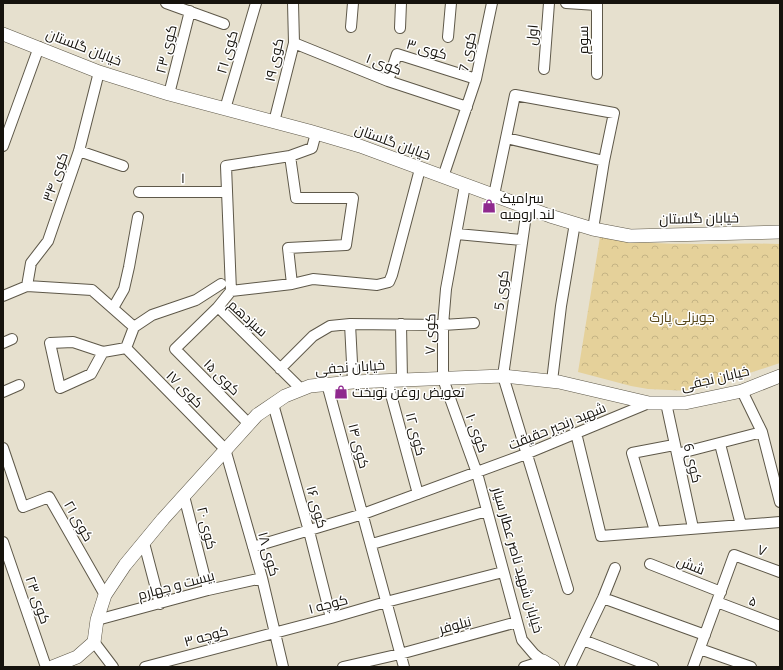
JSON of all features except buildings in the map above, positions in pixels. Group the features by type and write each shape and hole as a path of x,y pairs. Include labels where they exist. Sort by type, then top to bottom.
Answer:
{"street":[{"path":"166,3 224,24"},
{"name":"کوی ۲۱","path":"225,109 256,3"},
{"name":"کوی ۱۹","path":"274,122 294,42 293,3"},
{"path":"351,27 353,3"},
{"path":"400,28 401,3"},
{"path":"448,37 451,3"},
{"name":"کوی 7","path":"467,107 476,79 492,3"},
{"name":"اول","path":"544,69 549,3"},
{"path":"566,3 597,4"},
{"name":"سوم","path":"597,4 597,74"},
{"name":"کوی ۲۳","path":"169,94 190,11"},
{"name":"خیابان گلستان","path":"3,34 99,72 169,94 360,146 527,208 593,229 630,236 780,232"},
{"name":"کوی ۱","path":"294,42 388,81 467,107"},
{"path":"3,146 39,47"},
{"name":"کوی ۳","path":"388,81 397,54 476,79"},
{"name":"کوی ۳۴","path":"27,286 31,263 48,241 79,151 99,72"},
{"path":"494,196 515,95 614,113 604,161 593,229"},
{"path":"443,177 467,107"},
{"path":"218,307 231,291 226,166 290,156 312,148 316,133"},
{"path":"506,138 604,161"},
{"path":"79,151 123,166"},
{"path":"290,156 296,198 353,198 346,245 288,248 292,284"},
{"path":"231,291 292,284 313,279 377,285 389,282 420,169"},
{"name":"کوی ۷","path":"443,379 443,325 446,289 465,185"},
{"name":"۱","path":"138,192 227,192"},
{"name":"کوی 5","path":"503,376 527,208"},
{"path":"113,308 124,289 138,217"},
{"path":"552,381 561,306 575,223"},
{"path":"457,234 522,240"},
{"path":"103,352 91,374 60,388 50,343 73,342 103,352 126,348 134,327 152,315 196,300 220,284"},
{"path":"3,296 27,286 92,290 134,327"},
{"name":"سیزدهم","path":"175,349 218,307 301,389"},
{"path":"280,369 313,336 330,326 350,324 474,324"},
{"path":"350,324 353,382"},
{"path":"401,324 402,380"},
{"name":"کوی ۱۷","path":"126,348 225,449"},
{"name":"کوی ۱۵","path":"175,349 248,424"},
{"path":"503,376 568,589"},
{"name":"خیابان نجفی","path":"94,642 97,620 105,595 125,565 225,449 257,415 285,396 301,389 310,386 353,382 503,376 552,381 649,403 685,403 742,391 780,376"},
{"name":"کوی ۱۰","path":"443,379 476,473"},
{"name":"کوی ۱۲","path":"387,380 418,494"},
{"name":"کوی ۱۴","path":"327,384 372,544 404,667"},
{"path":"3,392 19,385"},
{"path":"742,391 762,432 780,502"},
{"name":"شهید رنجبر حقیقت","path":"253,547 309,532 476,473 649,403"},
{"name":"کوی 6","path":"666,403 693,528"},
{"name":"کوی ۱۶","path":"273,404 309,532 331,618"},
{"path":"655,531 632,453 675,450 720,444 762,432"},
{"path":"576,433 601,536 780,522"},
{"path":"720,444 741,525"},
{"name":"کوی ۲۱","path":"3,448 23,507 49,497 105,595"},
{"name":"کوی ۱۸","path":"225,449 262,578 276,632 283,667"},
{"name":"خیابان شهید ناصر عطار سیار","path":"476,473 522,640 534,654 548,664"},
{"name":"کوی ۲۰","path":"184,496 208,590"},
{"path":"372,544 487,511"},
{"name":"کوی ۲۳","path":"3,542 6,560 46,667"},
{"path":"144,543 160,604"},
{"name":"۷","path":"721,592 734,555 780,572"},
{"name":"شش","path":"650,564 721,592"},
{"path":"570,667 603,598 615,568"},
{"name":"کوچه ۱","path":"276,632 503,572"},
{"name":"بیست و چهارم","path":"97,620 208,590 262,578"},
{"path":"693,667 721,592"},
{"path":"603,598 705,635"},
{"name":"۵","path":"717,602 780,626"},
{"name":"نیلوفر","path":"344,667 400,654 517,622"},
{"name":"کوچه ۳","path":"145,667 276,632"},
{"path":"583,640 653,667"},
{"path":"52,667 77,657 94,642 113,667"},
{"path":"700,649 751,667"},
{"path":"524,667 548,664"}],"green space":[{"name":"جویزلی پارک","path":"600,237 668,244 780,244 780,363 691,391 648,389 578,372"}],"place":[{"name":"سرامیک لند ارومیه","path":"489,206"},
{"name":"تعویض روغن نوبخت","path":"341,392"}]}
